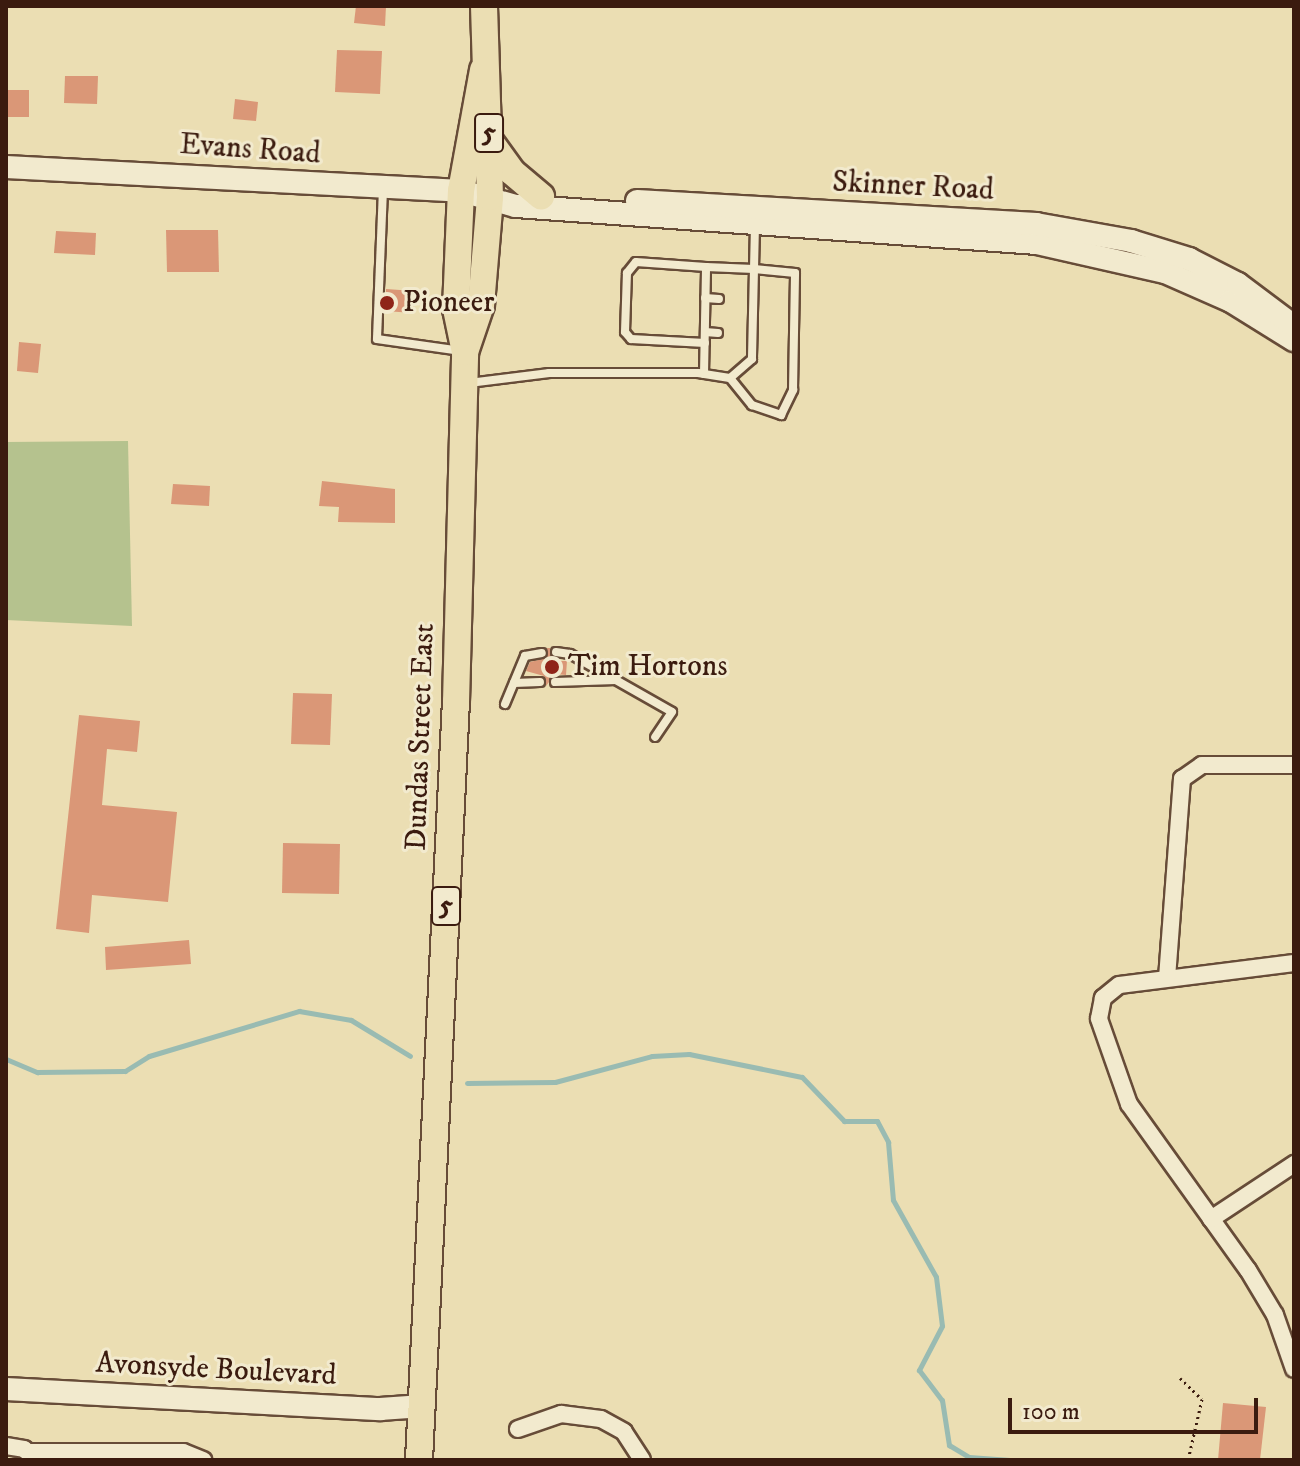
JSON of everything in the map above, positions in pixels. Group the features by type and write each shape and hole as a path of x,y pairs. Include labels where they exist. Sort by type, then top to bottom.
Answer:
{"main road":[{"name":"Dundas Street East","path":"465,352 481,305 498,199 483,70 484,6"},
{"name":"Dundas Street East","path":"419,1460 465,384 465,352 456,309 461,191 483,70"},
{"path":"489,140 512,172 541,196"}],"street":[{"name":"Evans Road","path":"6,167 461,191 498,199"},
{"name":"Skinner Road","path":"498,199 541,196 1052,227 1189,259 1238,284 1294,326"},
{"name":"Skinner Road","path":"498,199 755,226 1037,243 1127,261 1199,286 1294,340"},
{"path":"1167,978 1182,779 1202,765 1294,765"},
{"path":"1294,963 1167,978 1110,990 1100,1007 1102,1041 1129,1104 1275,1315 1294,1369"},
{"path":"1211,1219 1294,1164"},
{"name":"Avonsyde Boulevard","path":"6,1389 423,1406"},
{"path":"518,1429 561,1414 601,1419 624,1432 642,1460"},
{"path":"6,1446 34,1456 53,1448 183,1452 203,1460"}],"lane":[{"path":"383,189 377,339 465,352"},
{"path":"730,378 752,359 748,335 755,226"},
{"path":"465,384 549,373 704,374 730,378 768,414 788,409 795,273 636,262 627,273 625,332 631,339 705,343"},
{"path":"704,374 706,267"},
{"path":"705,298 719,299"},
{"path":"705,332 718,333"},
{"path":"556,652 617,680 672,712 655,737"},
{"path":"505,704 525,656 542,653"},
{"path":"555,682 617,680"},
{"path":"514,683 540,682"}],"path":[{"path":"1180,1378 1202,1399 1188,1460"}],"green space":[{"path":"128,441 132,626 6,620 6,442"}],"building":[{"path":"356,6 386,6 385,26 354,23"},
{"path":"337,50 382,51 380,94 335,92"},
{"path":"65,76 98,76 97,104 64,103"},
{"path":"6,90 29,90 29,117 6,117"},
{"path":"235,99 258,102 256,121 233,119"},
{"path":"166,230 218,230 219,272 167,272"},
{"path":"56,231 96,233 95,255 54,253"},
{"path":"386,289 414,291 413,313 385,311"},
{"path":"19,342 41,344 38,373 17,371"},
{"path":"322,481 395,489 395,523 338,522 339,507 319,506"},
{"path":"173,484 210,486 209,506 171,504"},
{"path":"547,648 550,648 556,661 567,661 566,675 555,674 546,686 544,676 526,671 530,662 547,658"},
{"path":"293,693 332,694 330,745 291,744"},
{"path":"79,715 140,721 137,752 107,749 102,805 177,812 168,902 92,895 89,933 56,929"},
{"path":"283,843 340,844 339,894 282,893"},
{"path":"189,940 191,964 106,970 105,947"},
{"path":"1223,1403 1266,1407 1260,1460 1218,1460"}],"waterway":[{"path":"6,1059 37,1072 125,1071 149,1056 299,1011 351,1020 410,1056"},
{"path":"467,1083 555,1082 652,1056 689,1054 802,1077 844,1121 877,1121 888,1142 893,1200 936,1277 942,1326 919,1370 942,1400 949,1445 969,1457 1010,1460"}],"place":[{"name":"Pioneer","path":"387,303"},
{"name":"Tim Hortons","path":"552,667"}]}
